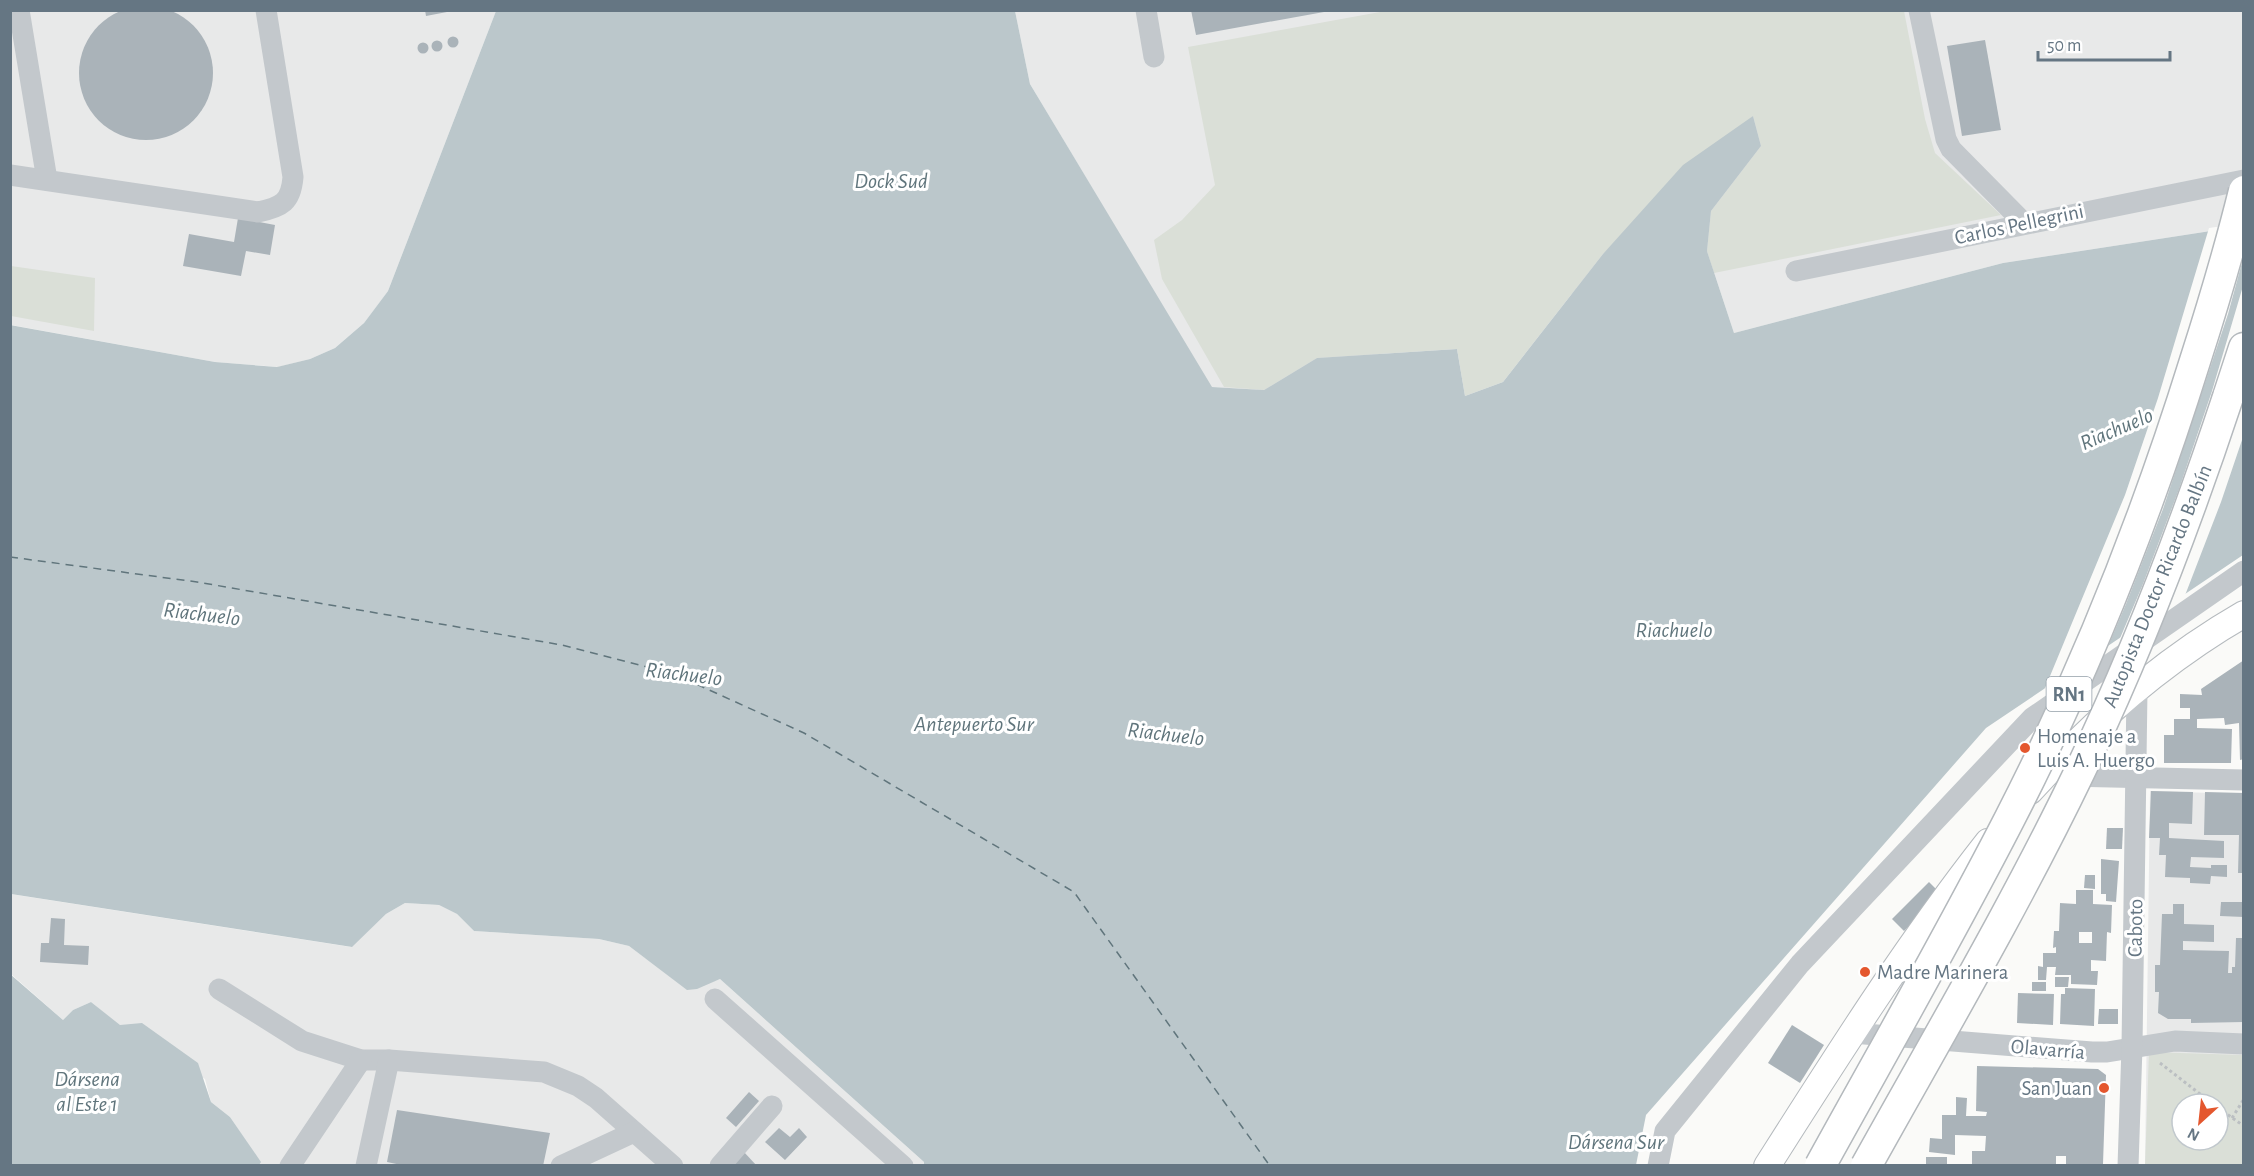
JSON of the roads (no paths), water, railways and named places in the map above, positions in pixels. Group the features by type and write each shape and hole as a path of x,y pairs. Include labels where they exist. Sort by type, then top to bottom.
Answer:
{"highway":[{"name":"Autopista Doctor Ricardo Balbín","path":"1820,1166 1935,960 2011,816 2067,700 2148,503 2208,320 2244,191"},
{"name":"Autopista Doctor Ricardo Balbín","path":"1866,1166 1973,975 2041,849 2085,761 2172,558 2200,483 2244,348"}],"main road":[{"path":"1767,1166 1852,1033 1963,874 2044,775 2082,737 2177,656 2244,614"},
{"path":"1827,1166 1901,1037 2044,775"}],"street":[{"path":"19,10 47,180"},
{"path":"10,175 258,212 276,208 292,191 293,177 266,10"},
{"path":"1146,10 1154,57"},
{"path":"1919,10 1946,139 1951,149 2024,223"},
{"name":"Carlos Pellegrini","path":"1796,271 2244,180"},
{"path":"1658,1166 1665,1131 1800,964 2032,718 2244,570"},
{"name":"Caboto","path":"2128,1166 2133,1047 2137,690"},
{"path":"2044,775 2244,780"},
{"path":"219,989 302,1041 361,1060 544,1072 578,1086 596,1098 673,1166"},
{"path":"715,999 903,1166"},
{"name":"Olavarría","path":"1852,1033 2092,1052 2107,1052 2175,1041 2244,1044"},
{"path":"290,1166 361,1060"},
{"path":"366,1166 388,1060"},
{"path":"720,1166 772,1106"},
{"path":"557,1164 634,1132"}],"water":[{"path":"496,11 1015,11 1030,84 1212,387 1264,390 1317,358 1457,349 1465,396 1503,382 1603,254 1683,165 1753,116 1761,146 1711,211 1707,251 1734,333 2003,263 2243,226 2243,555 1986,728 1646,1115 1636,1165 924,1165 924,1162 720,979 697,989 687,990 629,946 599,939 474,931 457,914 439,905 405,903 386,914 352,947 11,894 10,325 215,362 277,367 310,359 335,348 364,323 388,291"},
{"name":"Dársena al Este 1","path":"10,974 63,1020 73,1010 91,1002 120,1025 142,1023 198,1063 211,1102 230,1117 261,1162 259,1165 11,1165"}],"place":[{"name":"Homenaje a Luis A. Huergo","path":"2025,748"},
{"name":"Madre Marinera","path":"1865,972"},
{"name":"San Juan","path":"2104,1088"}],"water label":[{"name":"Dock Sud","path":"891,180"},
{"name":"Riachuelo","path":"2116,428"},
{"name":"Riachuelo","path":"202,613"},
{"name":"Riachuelo","path":"1674,629"},
{"name":"Riachuelo","path":"684,673"},
{"name":"Antepuerto Sur","path":"974,723"},
{"name":"Riachuelo","path":"1166,733"},
{"name":"Dársena Sur","path":"1616,1141"}]}
